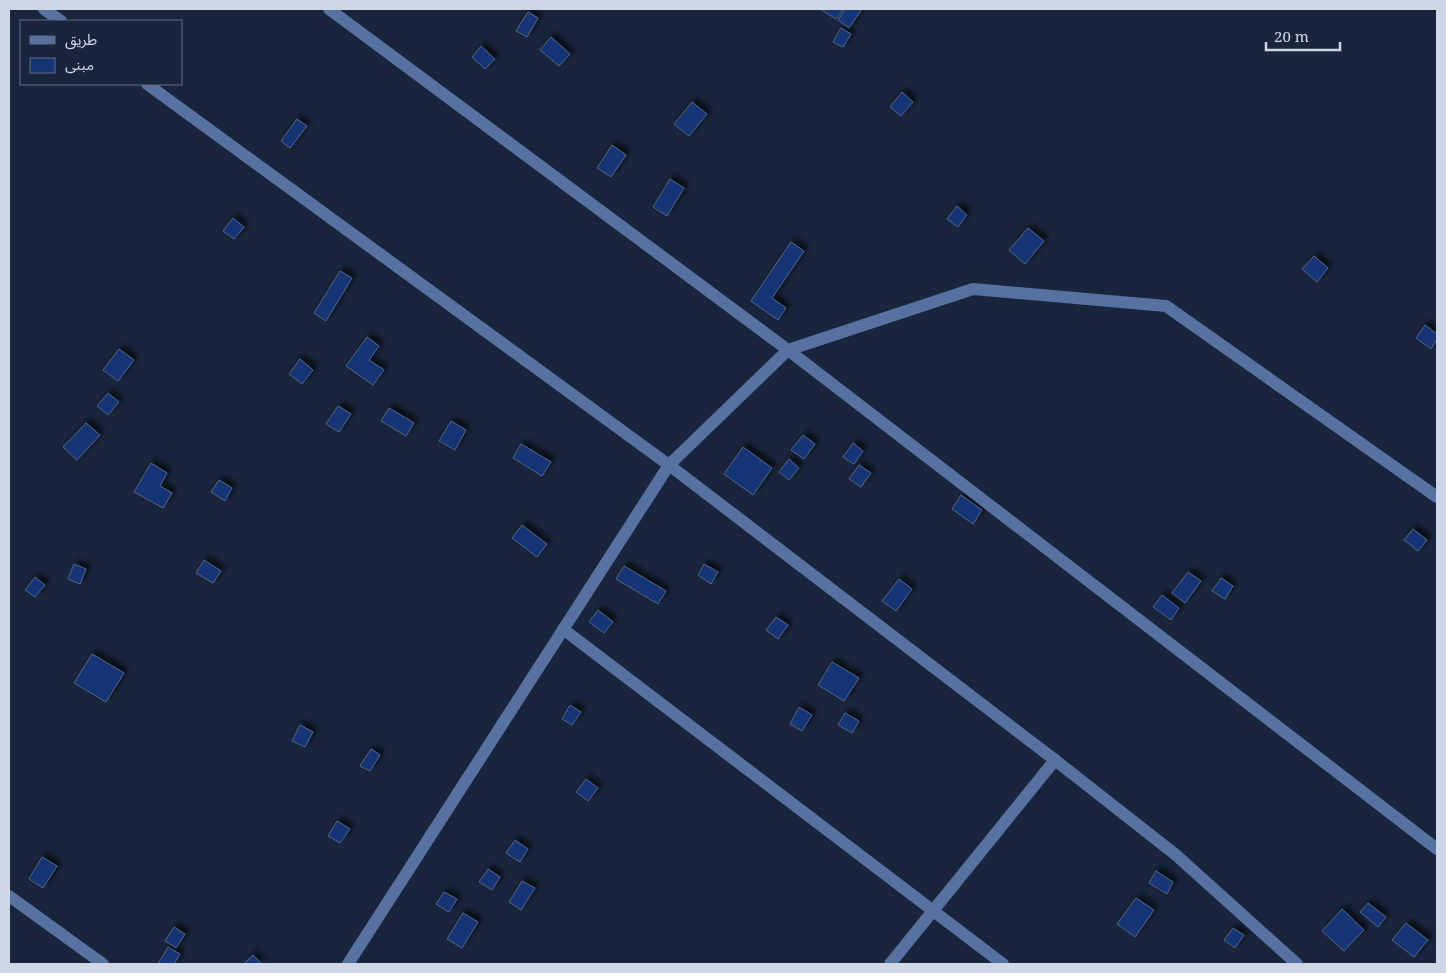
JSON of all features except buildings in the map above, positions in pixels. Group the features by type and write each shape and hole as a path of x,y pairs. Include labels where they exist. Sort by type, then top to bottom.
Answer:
{"street":[{"path":"44,9 60,20"},
{"path":"330,9 788,350 1437,849"},
{"path":"147,85 670,465 1176,855 1298,964"},
{"path":"348,964 670,465 788,350 973,289 1166,306 1437,497"},
{"path":"564,630 932,912 1003,964"},
{"path":"890,964 1055,760"},
{"path":"9,896 103,964"}]}
